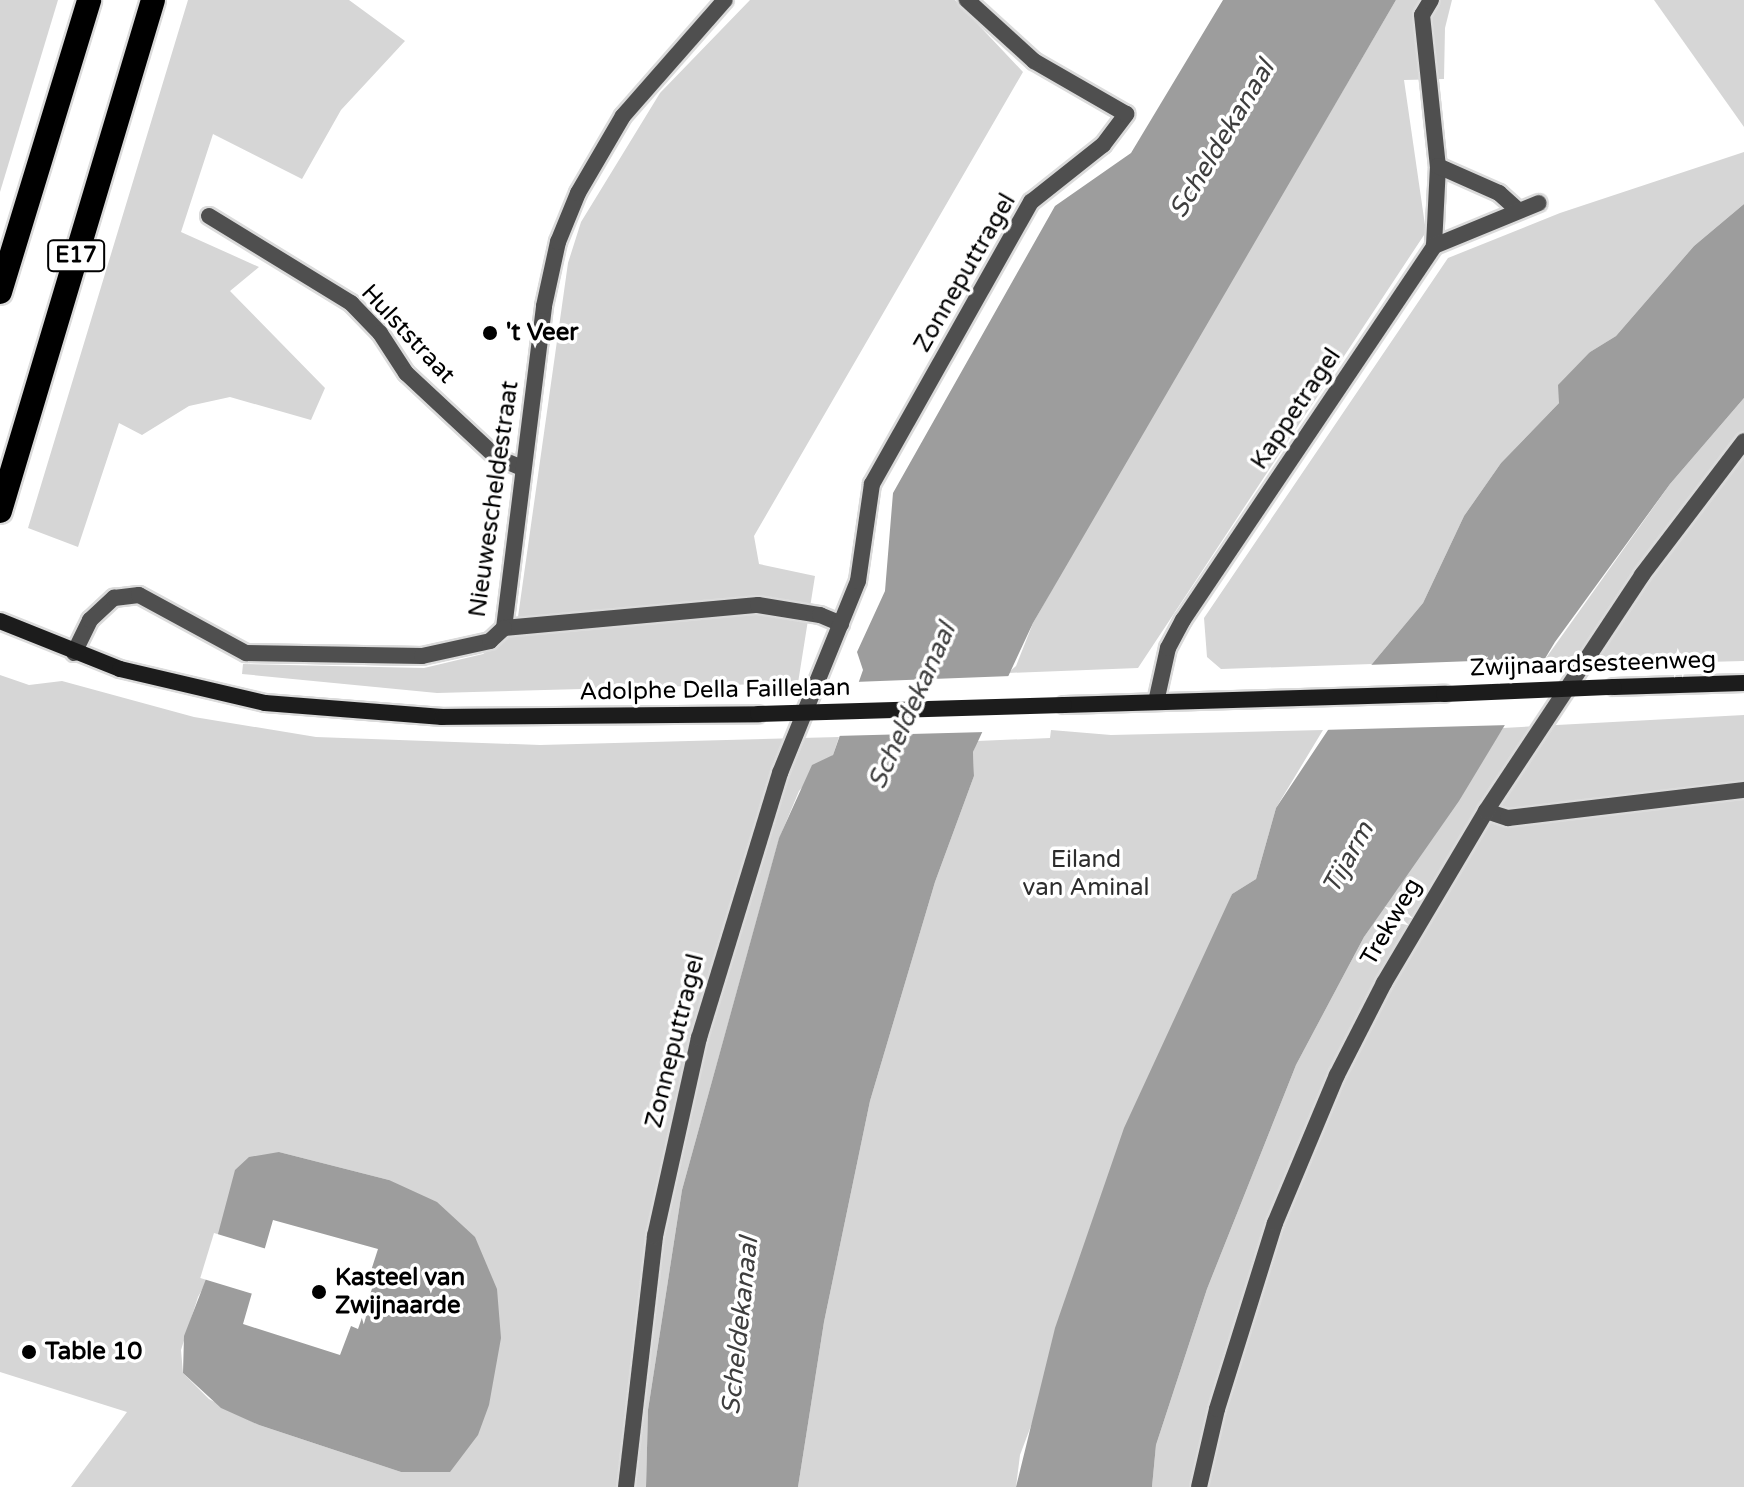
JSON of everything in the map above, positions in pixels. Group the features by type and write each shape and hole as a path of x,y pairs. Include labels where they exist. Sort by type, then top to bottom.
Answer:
{"highway":[{"name":"E17","path":"0,292 89,0"},
{"name":"E17","path":"0,511 153,0"}],"main road":[{"name":"Adolphe Della Faillelaan","path":"0,621 74,653 265,703 372,714 758,714 1444,694"},
{"name":"Zwijnaardsesteenweg","path":"1444,694 1744,683"}],"street":[{"name":"Nieuwescheldestraat","path":"74,653 90,620 114,598 139,595 246,653 422,656 490,641 504,628 544,306 573,204 623,116 725,0"},
{"name":"Zonneputtragel","path":"626,1487 655,1236 699,1038 780,773 858,581 867,500 895,444 1031,202 1103,145 1126,114 1034,61 967,0"},
{"path":"1431,0 1422,15 1438,166 1434,246 1539,203"},
{"path":"1438,166 1499,193 1518,210"},
{"name":"Hulststraat","path":"209,216 351,303 380,333 406,373 496,457 522,468"},
{"name":"Kappetragel","path":"1156,702 1168,648 1183,620 1434,246"},
{"name":"Trekweg","path":"1199,1487 1243,1320 1301,1155 1384,983 1486,811 1642,575 1744,441"},
{"path":"504,628 758,605 820,615 841,624"},
{"path":"1486,811 1508,818 1744,790"}],"green space":[{"path":"0,0 58,0 0,192"},
{"path":"188,0 349,0 405,41 341,110 302,179 213,134 181,232 259,267 230,291 325,388 311,420 230,397 189,406 142,435 119,423 78,547 28,528"},
{"path":"750,0 955,0 1023,72 754,536 759,564 815,576 798,683 437,693 242,674 243,664 424,668 483,654 516,631 568,263 581,222 660,93"},
{"path":"1396,0 1452,0 1445,28 1444,79 1404,80 1426,232 1138,668 1008,673 1016,666 1033,623 1101,503"},
{"path":"1654,0 1744,0 1744,127"},
{"path":"1744,152 1744,204 1694,246 1616,336 1590,352 1559,403 1501,463 1464,516 1423,603 1372,664 1221,669 1207,657 1204,618 1448,258 1560,213"},
{"path":"1744,398 1744,661 1627,664 1629,657 1546,658 1670,484"},
{"path":"0,675 29,685 62,681 194,717 316,737 540,745 839,737 833,755 799,791 779,839 682,1190 648,1410 646,1487 71,1487 127,1412 0,1372","holes":["279,1152 389,1180 450,1471 401,1472 259,1425 209,1399 183,1373 181,1350 198,1297"]},
{"path":"1744,715 1744,1487 1152,1487 1156,1445 1207,1289 1296,1065 1364,937 1503,728"},
{"name":"Eiland van Aminal","path":"1051,730 1111,735 1323,730 1276,808 1256,879 1232,894 1020,1455 1016,1487 798,1487 824,1322 870,1101 935,882 974,776 973,752 977,741 1050,738"}],"water":[{"name":"Scheldekanaal","path":"1223,0 1396,0 1033,623 973,752 974,776 935,882 870,1101 824,1322 798,1487 646,1487 648,1410 682,1190 779,838 812,765 833,755 863,670 857,652 885,591 893,493 1055,206 1131,153"},
{"name":"Tijarm","path":"1744,204 1744,398 1670,484 1555,642 1459,801 1364,937 1296,1065 1207,1289 1156,1445 1152,1487 1016,1487 1055,1328 1124,1128 1232,894 1256,879 1276,808 1372,664 1423,603 1464,516 1501,463 1559,403 1558,385 1590,352 1616,336 1694,246"},
{"path":"279,1152 389,1180 437,1202 475,1237 497,1289 501,1338 489,1405 478,1435 450,1472 401,1472 259,1425 221,1408 183,1373 184,1336 206,1279 235,1170 249,1157","holes":["273,1220 378,1249 369,1277 375,1280 358,1329 351,1326 340,1355 243,1324"]}],"pier":[{"path":"1550,658 1510,725 1321,730 1367,665"},
{"path":"1011,676 986,732 835,736 854,682"},
{"path":"214,1233 268,1249 254,1294 200,1278"}],"place":[{"name":"'t Veer","path":"490,333"},
{"name":"Kasteel van Zwijnaarde","path":"319,1292"},
{"name":"Table 10","path":"29,1352"}]}
